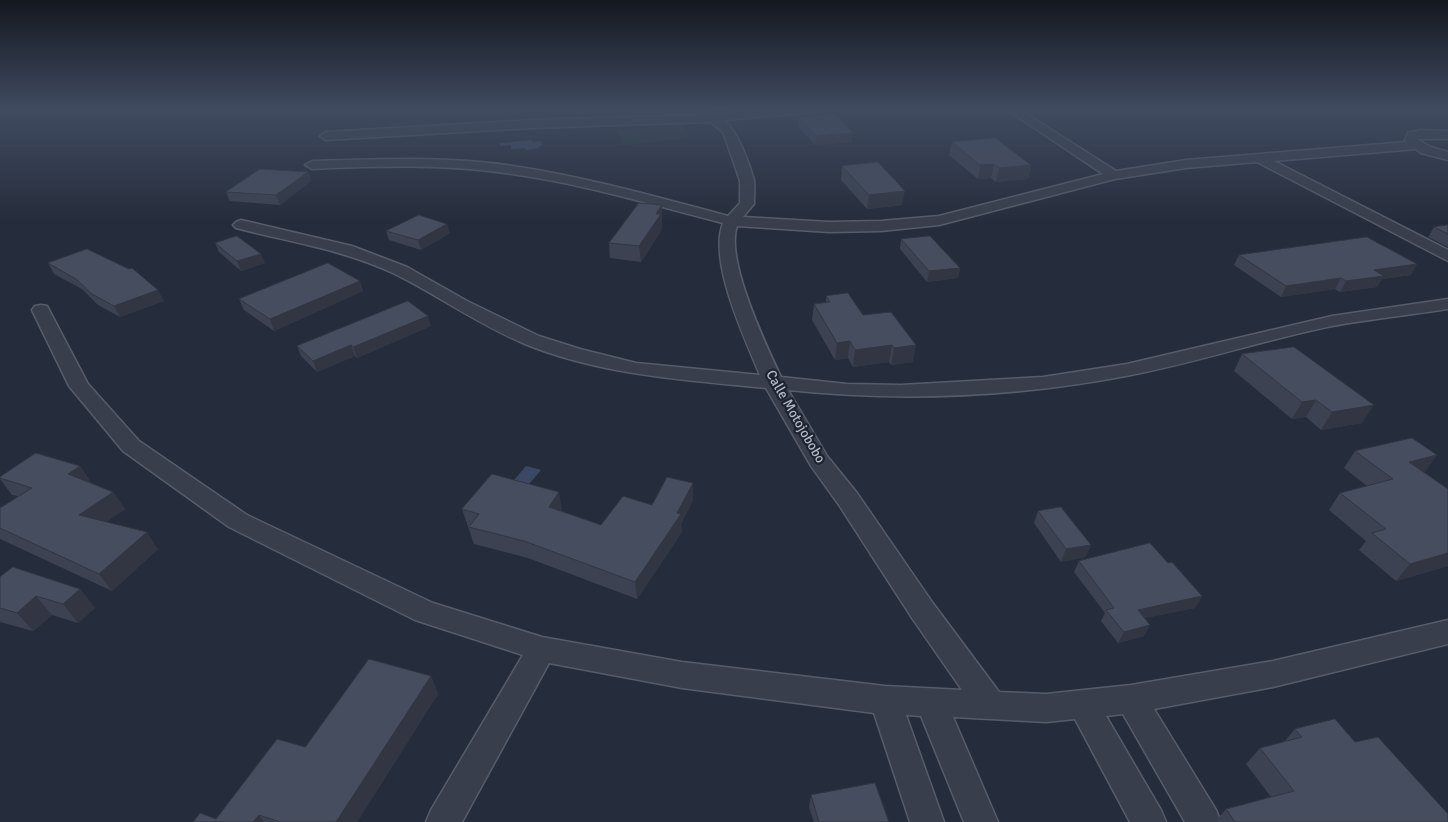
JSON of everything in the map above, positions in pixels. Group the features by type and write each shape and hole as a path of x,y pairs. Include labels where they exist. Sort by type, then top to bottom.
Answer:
{"street":[{"path":"731,221 746,204 747,181 736,147"},
{"path":"1071,147 1114,175"},
{"path":"312,165 391,162 461,165 513,170 597,186 731,221 830,227 881,226 939,220 1114,175 1186,164 1374,147"},
{"path":"1421,147 1448,156"},
{"path":"1256,157 1448,256"},
{"name":"Calle Motojobobo","path":"731,221 727,232 730,267 744,316 772,381 819,461 848,499 922,610 989,704"},
{"path":"241,225 346,249 392,267 461,305 532,340 573,353 636,369 772,381 847,390 901,391 1043,382 1127,370 1332,321 1448,304"},
{"path":"41,310 79,386 131,446 238,521 425,612 542,649 682,675 885,700 1046,708 1131,699 1273,674 1448,632"},
{"path":"443,822 542,649"},
{"path":"1131,699 1204,822"},
{"path":"885,700 927,822"},
{"path":"932,702 981,822"},
{"path":"1083,704 1149,822"}],"water":[{"path":"511,147 539,147 526,150 525,148 511,149"},
{"path":"526,466 541,470 524,490 509,486"}],"building":[{"path":"959,147 1007,147 1031,165 999,168 994,164 980,165"},
{"path":"878,162 905,191 869,195 842,166"},
{"path":"260,169 308,172 276,195 226,192"},
{"path":"639,203 662,205 656,214 661,214 639,246 609,243"},
{"path":"419,215 447,224 418,240 386,231"},
{"path":"1448,225 1448,234 1434,227"},
{"path":"237,236 261,254 237,261 215,243"},
{"path":"930,236 960,268 929,271 901,239"},
{"path":"1367,237 1417,264 1374,270 1384,276 1346,281 1341,278 1286,286 1239,255"},
{"path":"87,249 129,269 132,268 158,290 114,306 92,294 76,279 48,263"},
{"path":"328,263 360,281 270,319 239,299"},
{"path":"848,293 863,315 891,312 916,345 894,348 892,345 855,350 850,341 837,343 814,304 830,302 826,296"},
{"path":"408,301 428,316 353,347 351,345 313,361 297,346"},
{"path":"1294,347 1374,405 1332,412 1316,400 1302,402 1242,354"},
{"path":"1412,438 1437,455 1409,462 1448,489 1448,553 1410,564 1372,533 1386,529 1340,493 1393,479 1355,451"},
{"path":"36,453 80,466 68,474 113,492 79,515 147,532 99,574 0,528 0,508 32,488 0,477"},
{"path":"492,474 559,492 549,507 601,525 623,496 652,505 667,477 693,483 677,513 681,514 635,582 524,541 469,527 479,514 462,509"},
{"path":"1061,507 1091,545 1066,549 1038,511"},
{"path":"1150,543 1168,563 1172,562 1202,596 1138,610 1150,625 1124,632 1106,610 1114,608 1079,561"},
{"path":"13,567 80,589 63,604 36,596 17,613 0,608 0,577"},
{"path":"369,659 431,676 336,822 280,822 259,815 253,822 193,822 200,813 216,819 277,739 305,747"},
{"path":"1335,719 1355,742 1378,737 1448,814 1448,822 1235,822 1226,809 1294,791 1260,748 1302,737 1295,729"},
{"path":"875,783 889,822 819,822 811,795"}]}
